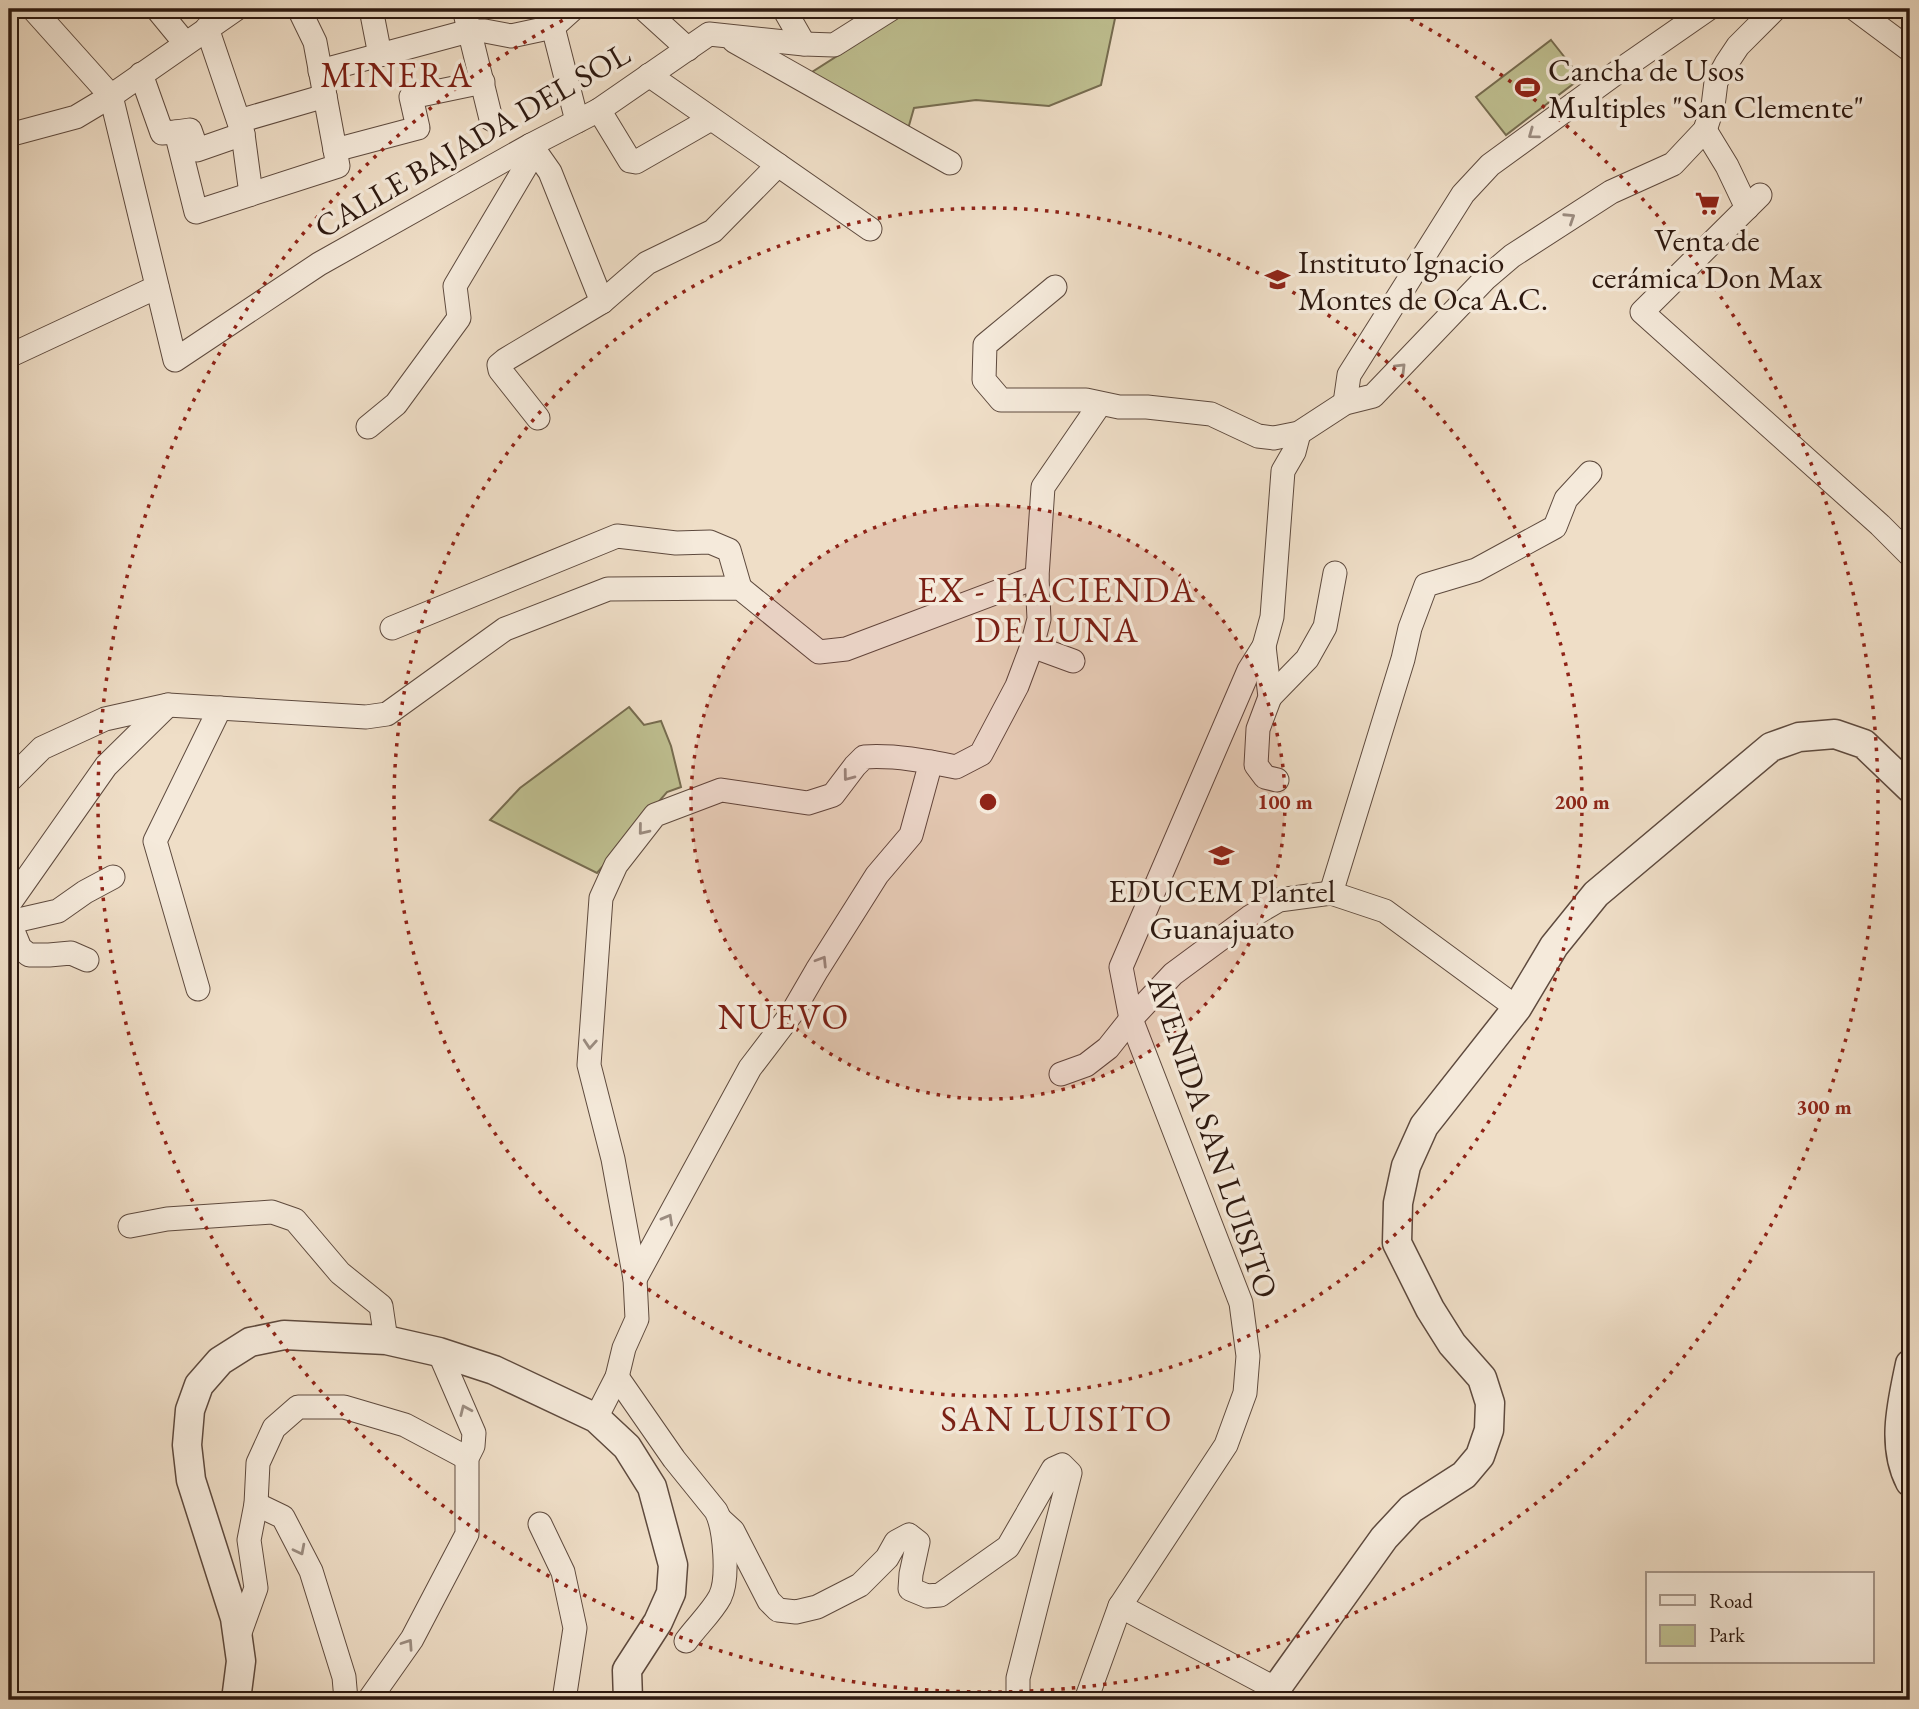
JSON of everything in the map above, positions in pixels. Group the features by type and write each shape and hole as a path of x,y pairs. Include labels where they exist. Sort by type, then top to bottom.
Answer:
{"street":[{"path":"9,356 157,287 111,96 33,9"},
{"path":"157,9 185,43"},
{"path":"9,135 76,117 111,96 236,9"},
{"path":"299,9 315,42 337,158"},
{"path":"371,9 380,55"},
{"path":"464,9 491,119"},
{"path":"320,71 470,31 511,36 554,27 573,9"},
{"path":"644,9 688,49"},
{"path":"784,9 804,44"},
{"name":"CALLE BAJADA DEL SOL","path":"157,287 175,360 319,264 599,110 709,34 834,45 891,9"},
{"path":"1345,403 1349,375 1463,194 1477,178 1490,165 1708,9"},
{"path":"1055,286 985,345 984,380 1002,400 1086,400 1119,407 1147,407 1211,414 1258,436 1274,438 1299,433 1345,403 1373,396 1485,279 1512,256 1611,192 1673,164 1705,130 1713,106 1716,82 1738,46 1775,9"},
{"path":"1855,9 1910,50"},
{"path":"554,27 578,121"},
{"path":"207,28 241,128 251,194"},
{"path":"726,36 950,163"},
{"path":"141,74 162,133 190,130 197,150 241,128 325,96"},
{"path":"649,75 870,229"},
{"path":"176,132 196,212 251,194 418,128 411,97 483,82"},
{"path":"599,110 630,161 636,162 711,119"},
{"path":"1705,130 1753,201 1642,312 1910,555"},
{"path":"368,427 396,404 459,318 455,286 533,148 550,172 602,302"},
{"path":"538,418 500,370 499,365 602,302 648,263 713,231 778,165"},
{"path":"596,1418 617,1377 624,1348 637,1319 635,1279 613,1159 589,1065 601,898 616,866 655,815 721,790 808,803 834,795 864,757 877,756 957,767 981,754 1017,686 1039,620 1037,577 1043,487 1100,404"},
{"name":"AVENIDA SAN LUISITO","path":"1086,1700 1120,1606 1226,1445 1245,1393 1248,1356 1241,1303 1131,1019 1121,967 1249,670 1264,646 1272,617 1283,471 1294,452 1299,433"},
{"path":"1331,893 1403,659 1410,628 1426,585 1476,570 1555,527 1566,499 1590,473"},
{"path":"392,628 617,536 676,544 710,542 729,550 740,588 819,652 846,649 1037,577"},
{"path":"1276,780 1265,777 1256,765 1258,729 1270,697 1307,659 1325,627 1335,573"},
{"path":"9,781 42,748 104,719 168,705 366,716 387,714 505,629 608,589 740,588"},
{"path":"1032,646 1073,661"},
{"path":"1264,646 1270,697"},
{"path":"9,916 106,766 168,705"},
{"path":"198,989 155,841 220,708"},
{"path":"1120,1606 1272,1695 1384,1538 1411,1509 1464,1475 1480,1456 1489,1430 1490,1403 1482,1378 1452,1344 1430,1309 1397,1243 1398,1203 1406,1167 1424,1126 1517,1008 1554,946 1596,894 1771,747 1799,737 1835,734 1864,744 1910,788"},
{"path":"635,1279 750,1068 792,1013 877,875 911,835 931,762"},
{"path":"9,916 58,911 113,877"},
{"path":"1061,1074 1086,1065 1108,1048 1172,974 1250,917 1279,900 1331,893 1385,911 1517,1008"},
{"path":"9,916 20,948 29,955 71,953 87,960"},
{"path":"130,1226 167,1219 272,1212 295,1220 340,1273 381,1306 386,1340"},
{"path":"236,1700 241,1661 235,1618 191,1480 187,1445 190,1410 199,1385 220,1361 250,1342 284,1335 386,1340 439,1352 494,1370 596,1418 626,1447 652,1487 673,1565 671,1593 658,1622 627,1670 628,1700"},
{"path":"369,1700 412,1639 467,1534 467,1458 474,1433 439,1352"},
{"path":"1910,1364 1898,1438 1903,1468 1910,1482"},
{"path":"617,1377 674,1459 721,1520 733,1531 769,1601 778,1610 796,1612 817,1607 859,1585 887,1558 896,1542 909,1535 918,1542 910,1589 927,1596 940,1595 1008,1547 1052,1469 1062,1465 1070,1474 1018,1678 1018,1700"},
{"path":"238,1638 256,1588 249,1540 256,1504 258,1463 274,1428 298,1407 344,1407 405,1425 467,1458"},
{"path":"256,1504 284,1517 311,1571 344,1677 346,1700"},
{"path":"686,1641 721,1595 726,1566 721,1520"},
{"path":"540,1524 563,1572 575,1628 564,1700"}],"green space":[{"path":"911,9 1117,9 1101,85 1049,106 976,100 914,108 908,129 809,74"},
{"name":"Cancha de Usos Multiples \"San Clemente\"","path":"1551,40 1581,78 1506,135 1476,97"},
{"path":"629,707 644,725 661,721 671,746 681,787 667,792 597,873 490,820 520,788"}],"place":[{"name":"Cancha de Usos Multiples \"San Clemente\"","path":"1528,88"},
{"name":"Venta de cerámica Don Max","path":"1707,204"},
{"name":"Instituto Ignacio Montes de Oca A.C.","path":"1278,280"},
{"name":"EDUCEM Plantel Guanajuato","path":"1222,855"}],"district":[{"name":"MINERA","path":"397,75"},
{"name":"EX - HACIENDA DE LUNA","path":"1057,610"},
{"name":"NUEVO","path":"784,1017"},
{"name":"SAN LUISITO","path":"1057,1419"}]}
